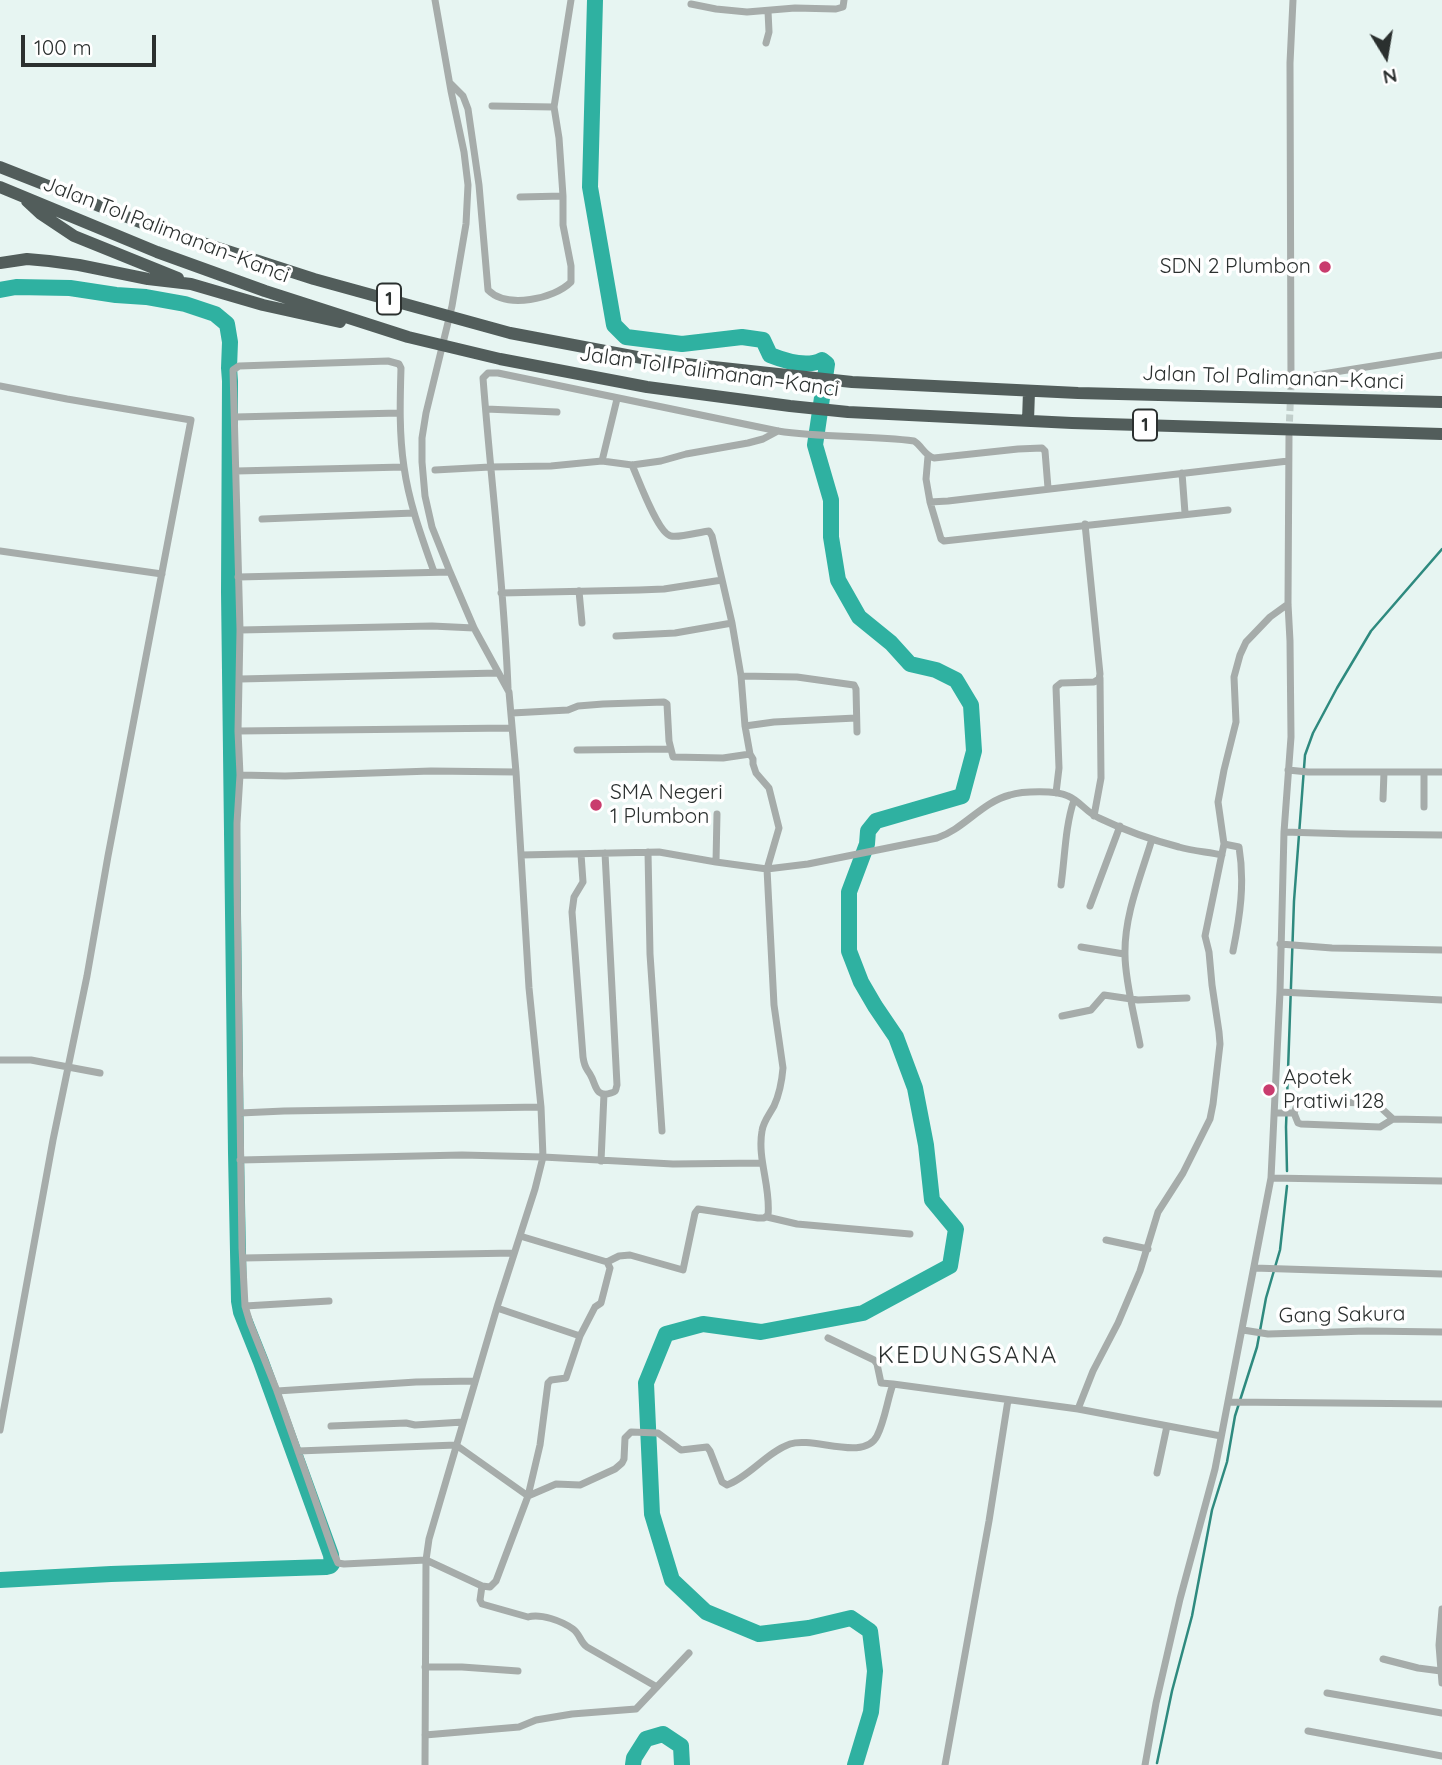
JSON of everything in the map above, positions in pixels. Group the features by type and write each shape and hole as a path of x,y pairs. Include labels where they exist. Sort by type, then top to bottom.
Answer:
{"highway":[{"name":"Jalan Tol Palimanan–Kanci","path":"0,167 150,226 314,279 510,333 658,361 852,382 1029,391 1442,402"},
{"name":"Jalan Tol Palimanan–Kanci","path":"0,187 157,252 265,291 408,337 500,359 647,387 848,412 1028,421 1442,434"},
{"path":"19,194 41,214 74,236 191,284 263,304 408,337"},
{"path":"0,262 49,261 191,284"},
{"path":"1028,421 1029,391"}],"street":[{"path":"435,0 468,185 466,225 452,306 422,438 425,496 432,527 450,572 474,628 509,692"},
{"path":"450,83 463,96 468,109 479,185 488,290 493,295 515,300 538,299 564,288 570,282 571,266 564,225 564,196 554,107 571,0"},
{"path":"691,4 747,12 795,8 836,9 842,7 844,0"},
{"path":"1293,0 1290,63 1291,382 1442,355"},
{"path":"766,43 769,32 768,11"},
{"path":"492,106 554,107"},
{"path":"520,197 564,196"},
{"path":"434,572 414,513 404,467 399,413 401,368 398,363 388,361 239,366 233,370 240,630 237,882 240,1160 245,1306 338,1563 426,1560 482,1586 490,1587 496,1581 528,1496 540,1445 548,1383 566,1378 573,1351 595,1307 601,1303 610,1268 607,1262"},
{"path":"425,1765 426,1560 430,1533 535,1189 542,1157 541,1107 529,988 505,620 483,378 491,372 797,434 914,441 928,456 936,458 1042,448 1045,451 1048,488"},
{"path":"0,386 191,420 87,976 50,1154 0,1430"},
{"path":"602,461 617,399"},
{"path":"486,409 557,412"},
{"path":"235,417 399,413"},
{"path":"435,470 551,466 602,461 632,465 756,441 778,431"},
{"path":"1145,1765 1180,1599 1222,1436 1235,1402 1254,1268 1271,1178 1278,1113 1284,992 1280,944 1291,770 1289,436"},
{"path":"928,456 926,479 930,502 941,540 944,541 1228,510"},
{"path":"930,502 1288,461"},
{"path":"632,465 648,504 665,533 671,537 710,531 732,622 752,764 769,790 779,828 768,869 774,1005 783,1068 775,1105 761,1133 769,1212 767,1217"},
{"path":"236,471 404,467"},
{"path":"1182,473 1185,513"},
{"path":"262,519 414,513"},
{"path":"1085,524 1100,677 1101,778 1094,816"},
{"path":"0,551 162,574"},
{"path":"238,577 450,572"},
{"path":"501,593 664,589 722,580"},
{"path":"579,591 582,623"},
{"path":"1078,1409 1131,1293 1148,1249 1158,1212 1192,1156 1210,1119 1220,1044 1205,936 1224,844 1218,802 1236,722 1234,683 1240,655 1248,639 1288,604"},
{"path":"616,636 675,633 732,622"},
{"path":"240,630 432,626 474,628"},
{"path":"240,679 498,673"},
{"path":"741,676 797,677 854,685 857,732"},
{"path":"1056,793 1059,768 1056,687 1060,683 1094,682 1100,677"},
{"path":"512,713 568,710 578,706 603,704 664,702 667,704 670,748 674,757 723,758 750,754"},
{"path":"745,726 856,718"},
{"path":"238,731 512,728"},
{"path":"577,750 670,748"},
{"path":"1291,770 1442,772"},
{"path":"240,775 516,772"},
{"path":"1383,799 1384,772"},
{"path":"1424,772 1424,807"},
{"path":"521,855 672,853 768,869 926,841 946,835 986,806 1011,794 1056,793 1067,795 1094,816 1152,839 1222,855"},
{"path":"1061,884 1074,800"},
{"path":"716,862 717,814"},
{"path":"1090,906 1120,826"},
{"path":"1287,832 1442,835"},
{"path":"1140,1045 1125,954 1133,902 1152,839"},
{"path":"1224,844 1239,847 1242,875 1241,902 1233,951"},
{"path":"648,852 650,954 662,1131"},
{"path":"581,854 583,882 574,897 572,912 583,1057 584,1067 592,1076 595,1088 598,1093 604,1094 613,1092 617,1085 605,853"},
{"path":"1280,944 1442,950"},
{"path":"1082,947 1125,954"},
{"path":"1284,992 1442,1000"},
{"path":"1062,1016 1094,1009 1104,995 1131,999 1187,998"},
{"path":"0,1060 31,1060 100,1073"},
{"path":"601,1161 604,1094"},
{"path":"1292,1113 1298,1103 1304,1100 1365,1103 1381,1106 1393,1119"},
{"path":"240,1113 541,1107"},
{"path":"1278,1113 1292,1113"},
{"path":"1292,1113 1301,1125 1381,1127 1393,1119 1442,1120"},
{"path":"240,1160 462,1155 673,1164 762,1163"},
{"path":"1271,1178 1442,1181"},
{"path":"520,1236 607,1262 619,1256 630,1255 682,1269 698,1209 767,1217 797,1224 911,1234"},
{"path":"1106,1240 1148,1249"},
{"path":"243,1258 514,1253"},
{"path":"1254,1268 1442,1274"},
{"path":"245,1306 330,1301"},
{"path":"497,1308 580,1336"},
{"name":"Gang Sakura","path":"1247,1331 1268,1334 1442,1332"},
{"path":"828,1338 873,1359 877,1364 881,1383 1078,1409 1222,1436"},
{"path":"277,1391 475,1381"},
{"path":"528,1496 556,1484 580,1485 615,1469 624,1459 626,1436 633,1432 661,1434 681,1450 707,1447 722,1482 728,1485 790,1444 858,1448 870,1444 878,1433 893,1384"},
{"path":"945,1765 1008,1400"},
{"path":"1235,1402 1442,1404"},
{"path":"331,1426 463,1422"},
{"path":"1157,1473 1167,1426"},
{"path":"298,1451 456,1445 528,1496"},
{"path":"482,1586 482,1604 567,1625 576,1631 581,1642 587,1647 657,1687"},
{"path":"1442,1609 1439,1645 1442,1683"},
{"path":"425,1735 519,1727 536,1720 572,1714 632,1710 639,1707 690,1653"},
{"path":"1383,1660 1441,1671"},
{"path":"425,1667 479,1667 518,1671"},
{"path":"1327,1693 1442,1713"},
{"path":"1308,1731 1442,1756"}],"waterway":[{"path":"595,0 590,187 614,325 626,337 682,344 742,337 763,340 770,355 803,364 822,360 827,364 815,445 831,500 831,537 838,580 859,617 891,643 910,664 936,670 956,680 971,705 974,751 962,796 876,821 868,831 867,844 849,892 849,951 861,982 896,1037 915,1088 926,1145 932,1200 956,1229 950,1266 863,1313 761,1332 703,1324 666,1334 646,1383 652,1514 672,1580 706,1612 759,1634 809,1628 851,1618 870,1631 875,1671 871,1712 855,1765"},
{"path":"0,290 16,287 70,288 146,297 185,304 215,314 227,324 230,342 229,592 239,1301 332,1564 326,1567 0,1580"},
{"path":"1287,1171 1286,1127 1294,901 1305,755 1313,733 1371,631 1442,549"},
{"path":"1157,1763 1192,1616 1212,1510 1227,1462 1235,1416 1257,1347 1266,1298 1280,1250 1287,1186"},
{"path":"633,1765 634,1758 646,1739 663,1734 681,1746 682,1765"}],"tunnel":[{"path":"1289,432 1291,386"}],"place":[{"name":"SDN 2 Plumbon","path":"1325,267"},
{"name":"SMA Negeri 1 Plumbon","path":"596,805"},
{"name":"Apotek Pratiwi 128","path":"1269,1090"}],"district":[{"name":"KEDUNGSANA","path":"968,1356"}]}
